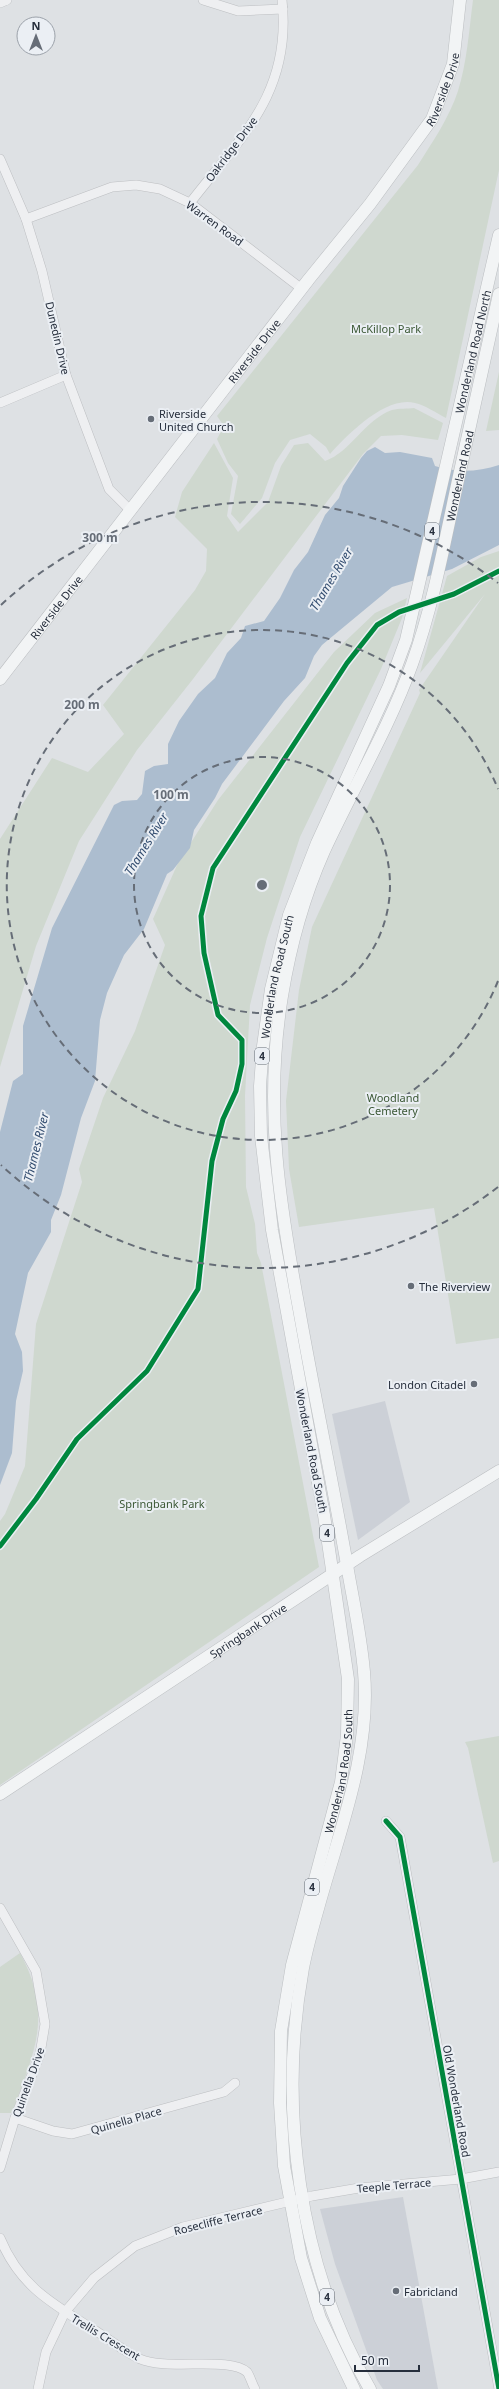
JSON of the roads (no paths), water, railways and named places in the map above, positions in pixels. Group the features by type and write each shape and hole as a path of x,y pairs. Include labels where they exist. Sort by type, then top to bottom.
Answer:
{"main road":[{"name":"Riverside Drive","path":"0,679 302,289 370,204 432,119 453,64 460,0"},
{"name":"Wonderland Road North","path":"457,422 499,235"},
{"name":"Wonderland Road North","path":"470,424 499,294"},
{"name":"Wonderland Road","path":"406,640 457,422"},
{"name":"Wonderland Road","path":"418,644 440,563 470,424"},
{"name":"Wonderland Road South","path":"354,2389 320,2318 301,2258 289,2202 280,2102 281,2031 292,1965 341,1782 347,1735 348,1679 333,1574 286,1300 272,1230 261,1136 260,1086 262,1046 276,964 297,893 388,686 406,640"},
{"name":"Wonderland Road South","path":"370,2389 332,2313 314,2255 302,2199 293,2102 295,2031 303,1967 352,1797 362,1737 364,1672 347,1565 280,1205 273,1120 274,1063 290,957 306,900 322,855 393,710 418,644"},
{"name":"Springbank Drive","path":"0,1794 333,1574 499,1471"}],"street":[{"path":"0,3 7,0"},
{"path":"202,0 238,11 282,5"},
{"name":"Oakridge Drive","path":"190,203 255,119 274,84 281,59 284,34 282,5"},
{"name":"Dunedin Drive","path":"0,159 26,219 42,271 66,375 109,489 130,510"},
{"name":"Warren Road","path":"26,219 112,187 136,185 160,189 190,203 302,289"},
{"path":"0,404 66,375"},
{"name":"Old Wonderland Road","path":"386,1821 400,1837 499,2389"},
{"name":"Quinella Drive","path":"0,1908 36,1971 45,2024 40,2054 15,2118 0,2168"},
{"name":"Quinella Place","path":"15,2118 53,2131 72,2134 224,2092 235,2083"},
{"name":"Teeple Terrace","path":"289,2202 353,2189 461,2179 499,2172"},
{"name":"Rosecliffe Terrace","path":"38,2389 46,2352 65,2312 94,2278 135,2246 183,2227 289,2202"},
{"path":"0,2238 8,2259 25,2282 42,2297 65,2312"},
{"name":"Trellis Crescent","path":"65,2312 140,2359 161,2365 231,2365 247,2372 255,2389"}],"water":[{"name":"Thames River","path":"375,447 385,453 400,452 432,458 435,466 451,470 467,471 499,465 499,545 452,569 392,587 322,645 314,656 305,678 284,701 222,784 215,798 194,830 190,848 173,870 167,874 144,929 124,955 107,993 100,1020 95,1081 81,1118 61,1195 51,1220 51,1232 28,1273 15,1334 22,1352 23,1371 16,1401 12,1453 0,1485 0,1132 13,1081 23,1074 23,1026 52,928 114,805 122,801 137,800 142,794 145,771 154,766 168,764 168,744 179,721 198,694 215,678 227,653 241,638 245,626 264,621 280,598 294,570 308,552 325,515 339,498 343,486 361,458 367,451"}],"place":[{"name":"Riverside United Church","path":"151,419"},
{"name":"The Riverview","path":"411,1286"},
{"name":"London Citadel","path":"474,1384"},
{"name":"Fabricland","path":"396,2291"}],"park label":[{"name":"McKillop Park","path":"386,328"},
{"name":"Woodland Cemetery","path":"393,1103"},
{"name":"Springbank Park","path":"162,1503"}]}
